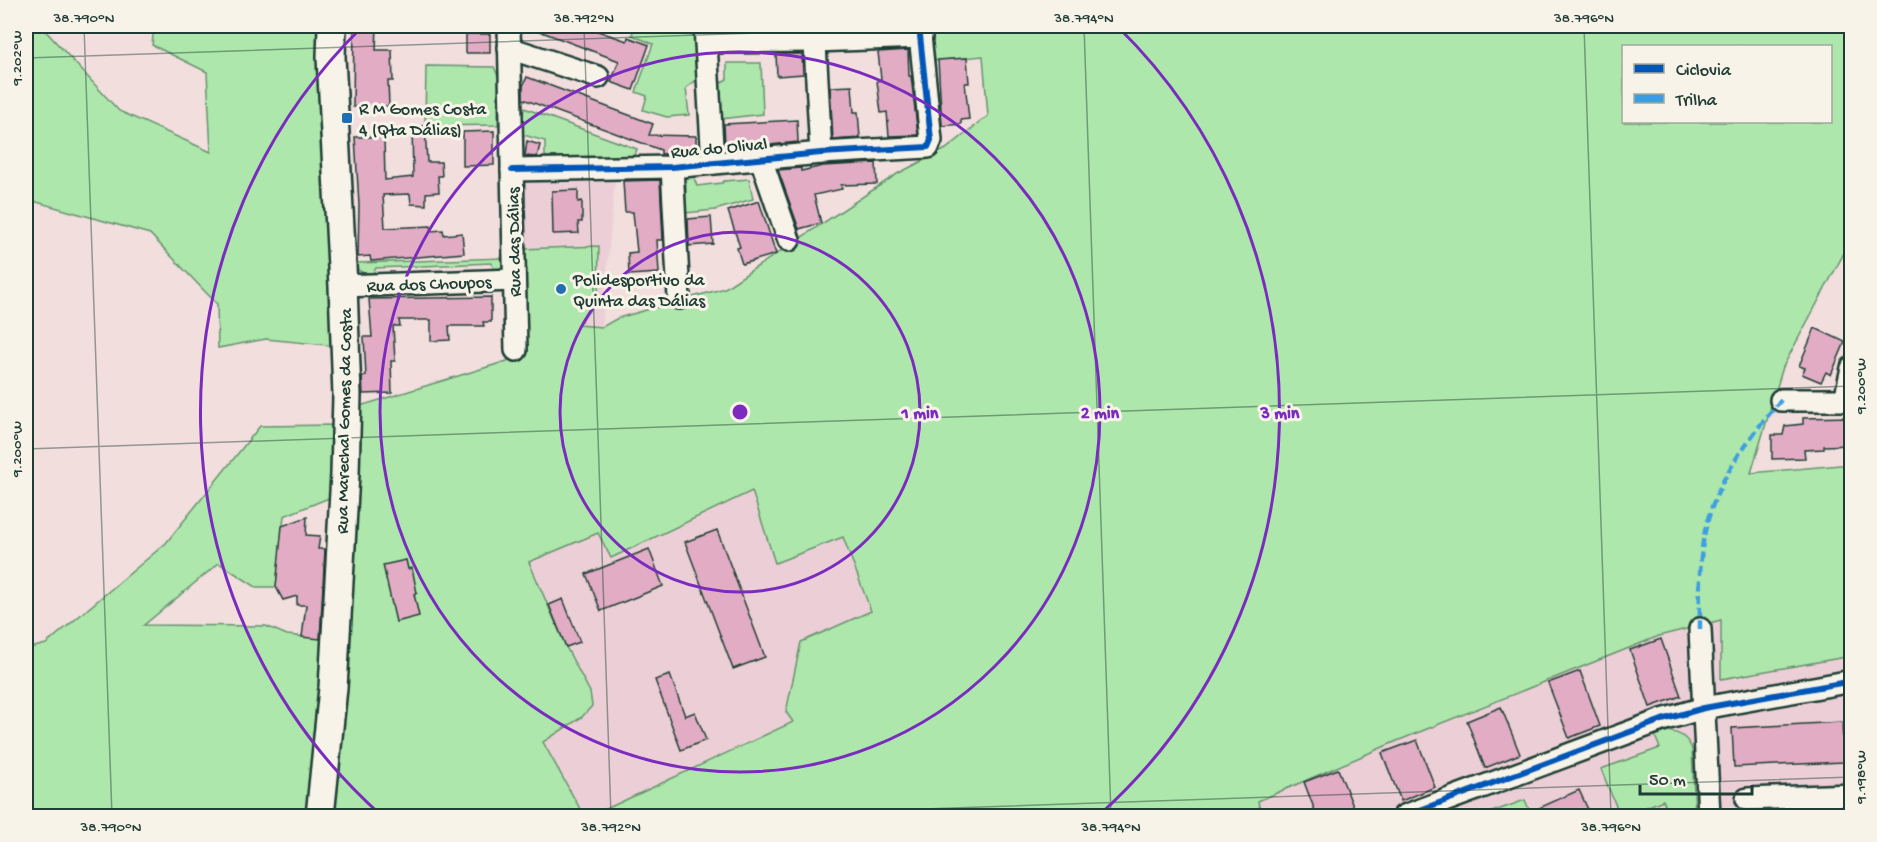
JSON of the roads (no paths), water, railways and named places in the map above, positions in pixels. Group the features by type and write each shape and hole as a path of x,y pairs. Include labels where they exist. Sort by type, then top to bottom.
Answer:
{"main road":[{"name":"Rua Marechal Gomes da Costa","path":"320,816 333,688 347,395 344,286 331,57 332,26"}],"street":[{"name":"Rua das Dálias","path":"509,26 516,350"},
{"path":"713,163 706,34 920,31"},
{"name":"Rua do Olival","path":"512,170 672,167 821,153 928,147 931,141 920,31"},
{"path":"814,33 821,153"},
{"path":"509,48 598,77"},
{"path":"761,159 789,240"},
{"path":"672,167 679,298"},
{"name":"Rua dos Choupos","path":"344,286 514,280"},
{"path":"1780,400 1848,400 1851,368"},
{"path":"1700,629 1709,816"},
{"path":"1404,816 1662,720 1704,708 1851,681"},
{"path":"1747,799 1851,795"}],"place":[{"name":"R M Gomes Costa 4 (Qta Dálias)","path":"347,118"},
{"name":"Polidesportivo da Quinta das Dálias","path":"561,289"}]}
